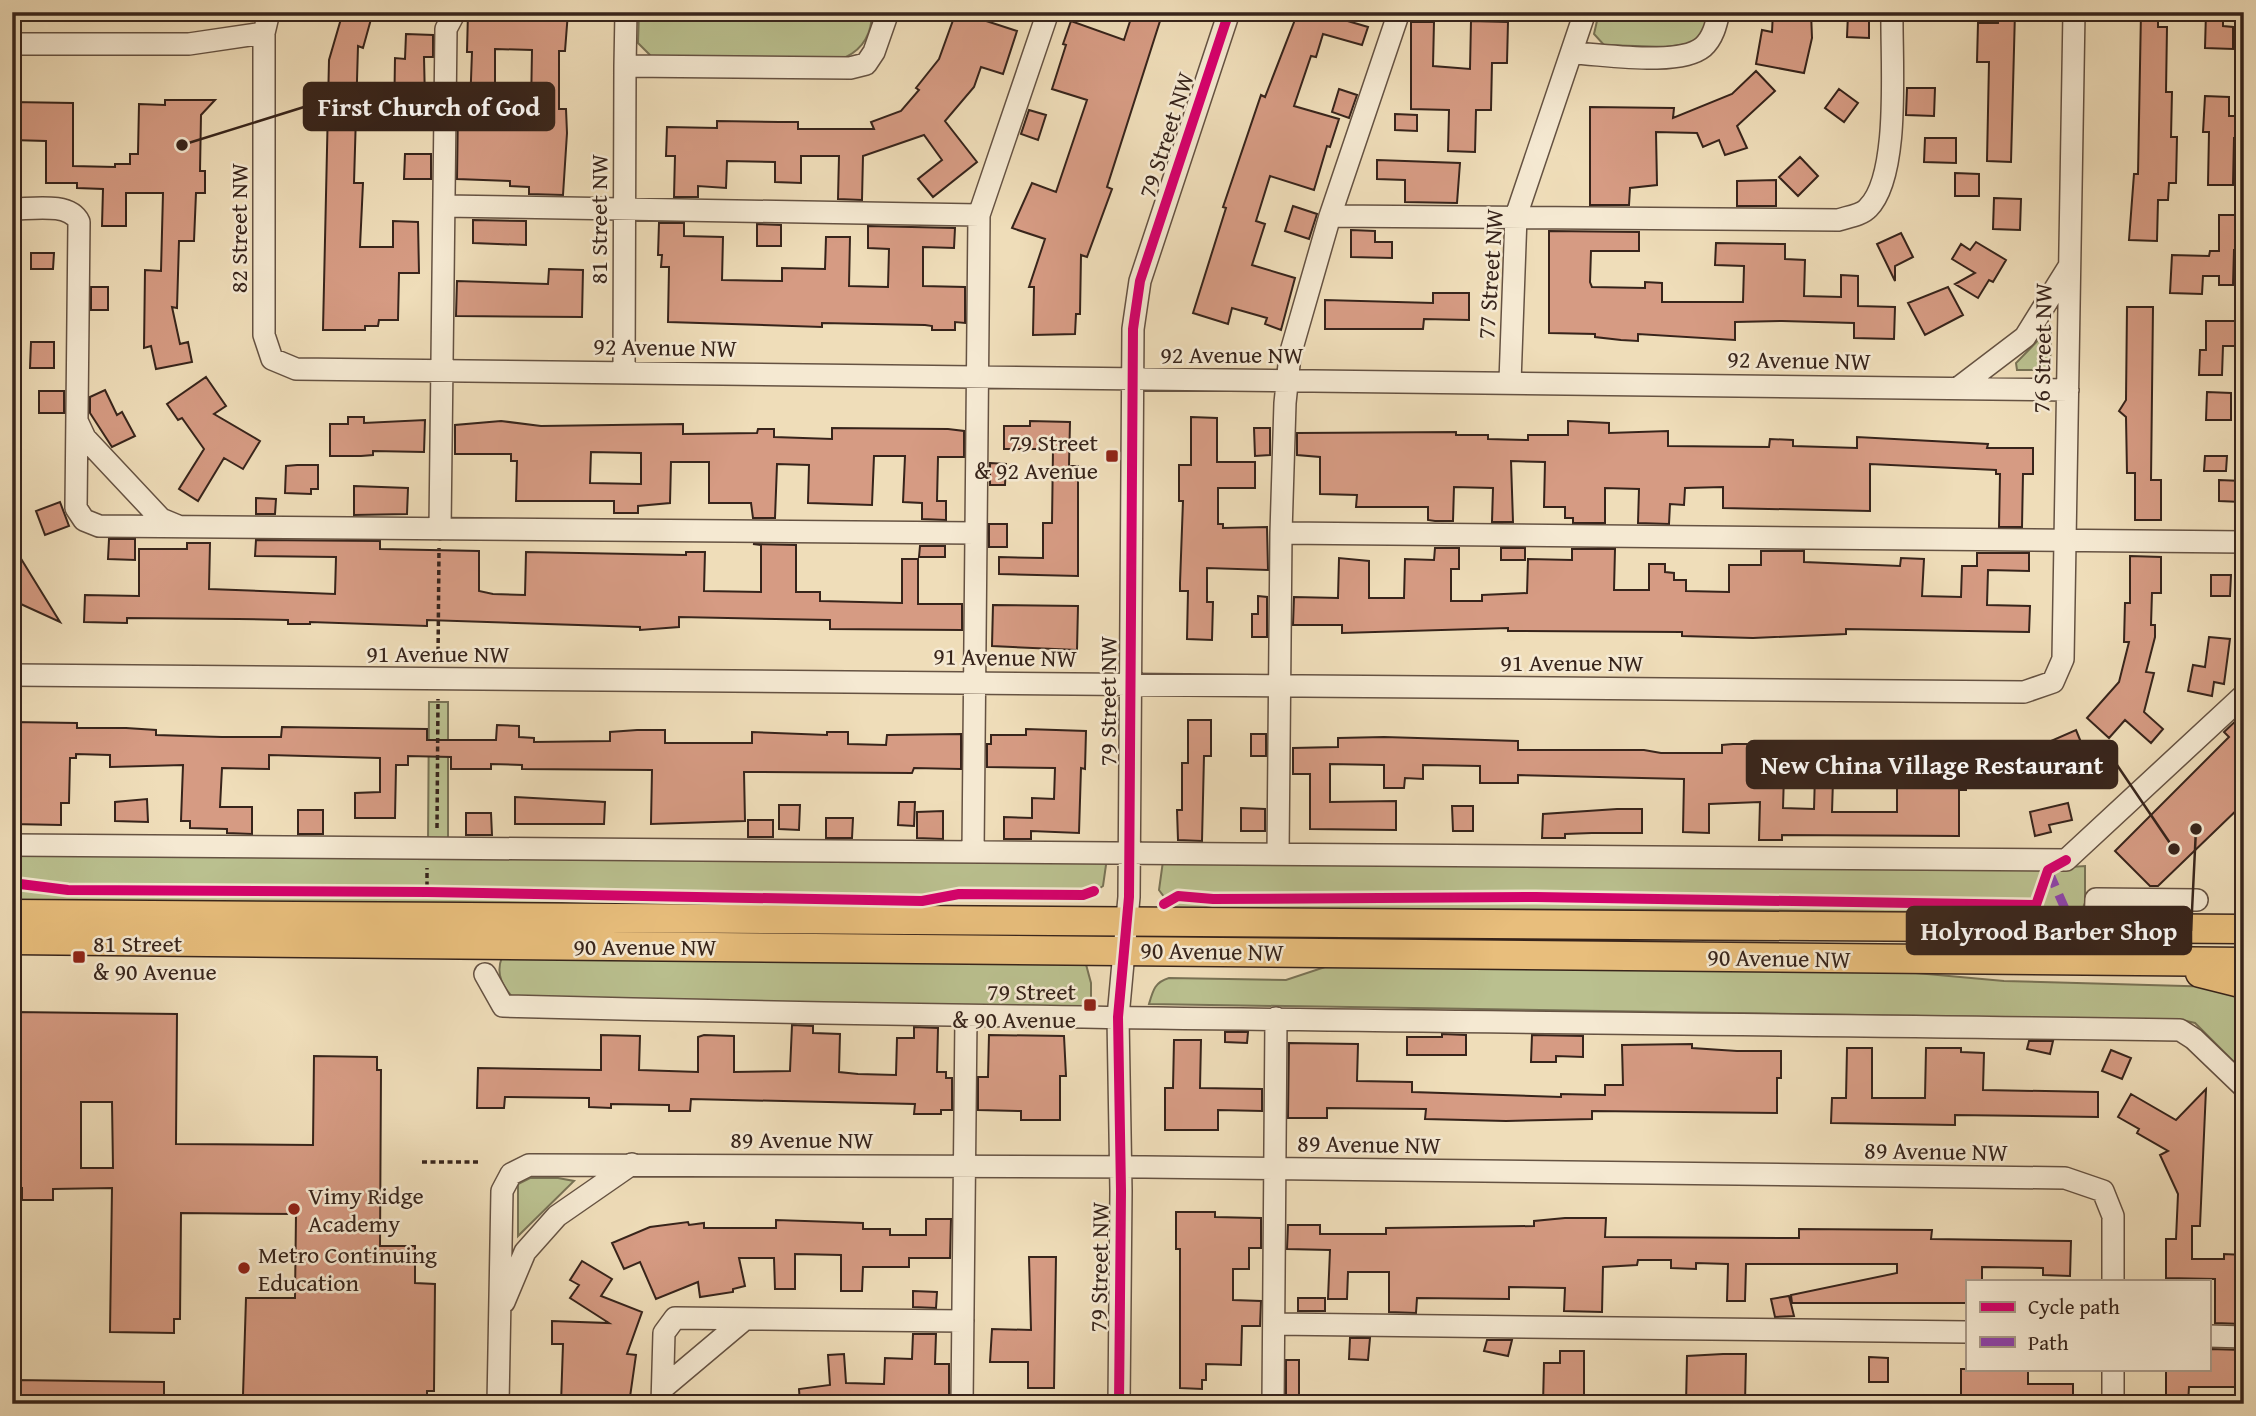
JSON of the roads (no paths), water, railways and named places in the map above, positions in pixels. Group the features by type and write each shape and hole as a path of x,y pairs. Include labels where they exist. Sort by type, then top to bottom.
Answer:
{"main road":[{"name":"90 Avenue NW","path":"12,914 2244,929"},
{"path":"2196,929 2244,919"},
{"name":"90 Avenue NW","path":"12,940 2244,962"},
{"path":"2157,962 2244,984"}],"street":[{"name":"82 Street NW","path":"269,12 264,33 264,335 272,359"},
{"path":"440,529 446,29 455,12"},
{"name":"81 Street NW","path":"624,373 626,12"},
{"path":"625,66 850,68 866,64 874,52 888,12"},
{"path":"973,852 979,215 1048,12"},
{"name":"79 Street NW","path":"1119,1404 1121,1167 1118,1017 1129,854 1128,685 1133,329 1140,281 1229,12"},
{"path":"1278,854 1281,533 1290,355 1330,216 1399,12"},
{"name":"77 Street NW","path":"1510,382 1516,216 1586,12"},
{"path":"1572,52 1686,56 1704,46 1715,29 1718,12"},
{"path":"1330,216 1838,220 1867,210 1884,187 1890,160 1892,12"},
{"name":"76 Street NW","path":"2053,682 2063,659 2074,12"},
{"path":"12,44 189,44 264,33"},
{"path":"444,206 979,215"},
{"path":"12,209 66,210 76,215 79,222 76,508 84,520 99,526 975,533"},
{"path":"1958,388 2025,337 2069,266"},
{"name":"92 Avenue NW","path":"272,359 296,369 443,372 977,379 1287,379 2068,390"},
{"path":"77,421 85,438 161,519 178,527"},
{"path":"1281,533 2244,542"},
{"name":"91 Avenue NW","path":"12,666 39,676"},
{"name":"91 Avenue NW","path":"12,676 2024,692 2053,682"},
{"path":"12,845 2066,860 2244,695"},
{"path":"2095,928 2096,899 2197,900"},
{"path":"485,974 503,1006 966,1017 1276,1018 2180,1030 2194,1039 2244,1087"},
{"path":"962,1404 966,1017"},
{"path":"1273,1404 1276,1018"},
{"path":"498,1404 500,1310 525,1252 557,1216 632,1164"},
{"name":"89 Avenue NW","path":"500,1310 502,1191 512,1174 529,1165 1121,1167 2065,1178 2103,1191 2113,1216 2113,1280"},
{"path":"663,1396 664,1333 675,1318 963,1321"},
{"path":"663,1396 745,1319"},
{"path":"1275,1324 1966,1332"},
{"path":"2210,1336 2244,1338"},
{"path":"2113,1370 2113,1404"}],"place":[{"name":"First Church of God","path":"182,145"},
{"name":"79 Street & 92 Avenue","path":"1112,456"},
{"name":"Holyrood Barber Shop","path":"2196,829"},
{"name":"New China Village Restaurant","path":"2174,849"},
{"name":"81 Street & 90 Avenue","path":"79,957"},
{"name":"79 Street & 90 Avenue","path":"1090,1005"},
{"name":"Vimy Ridge Academy","path":"294,1209"},
{"name":"Metro Continuing Education","path":"244,1268"}]}
